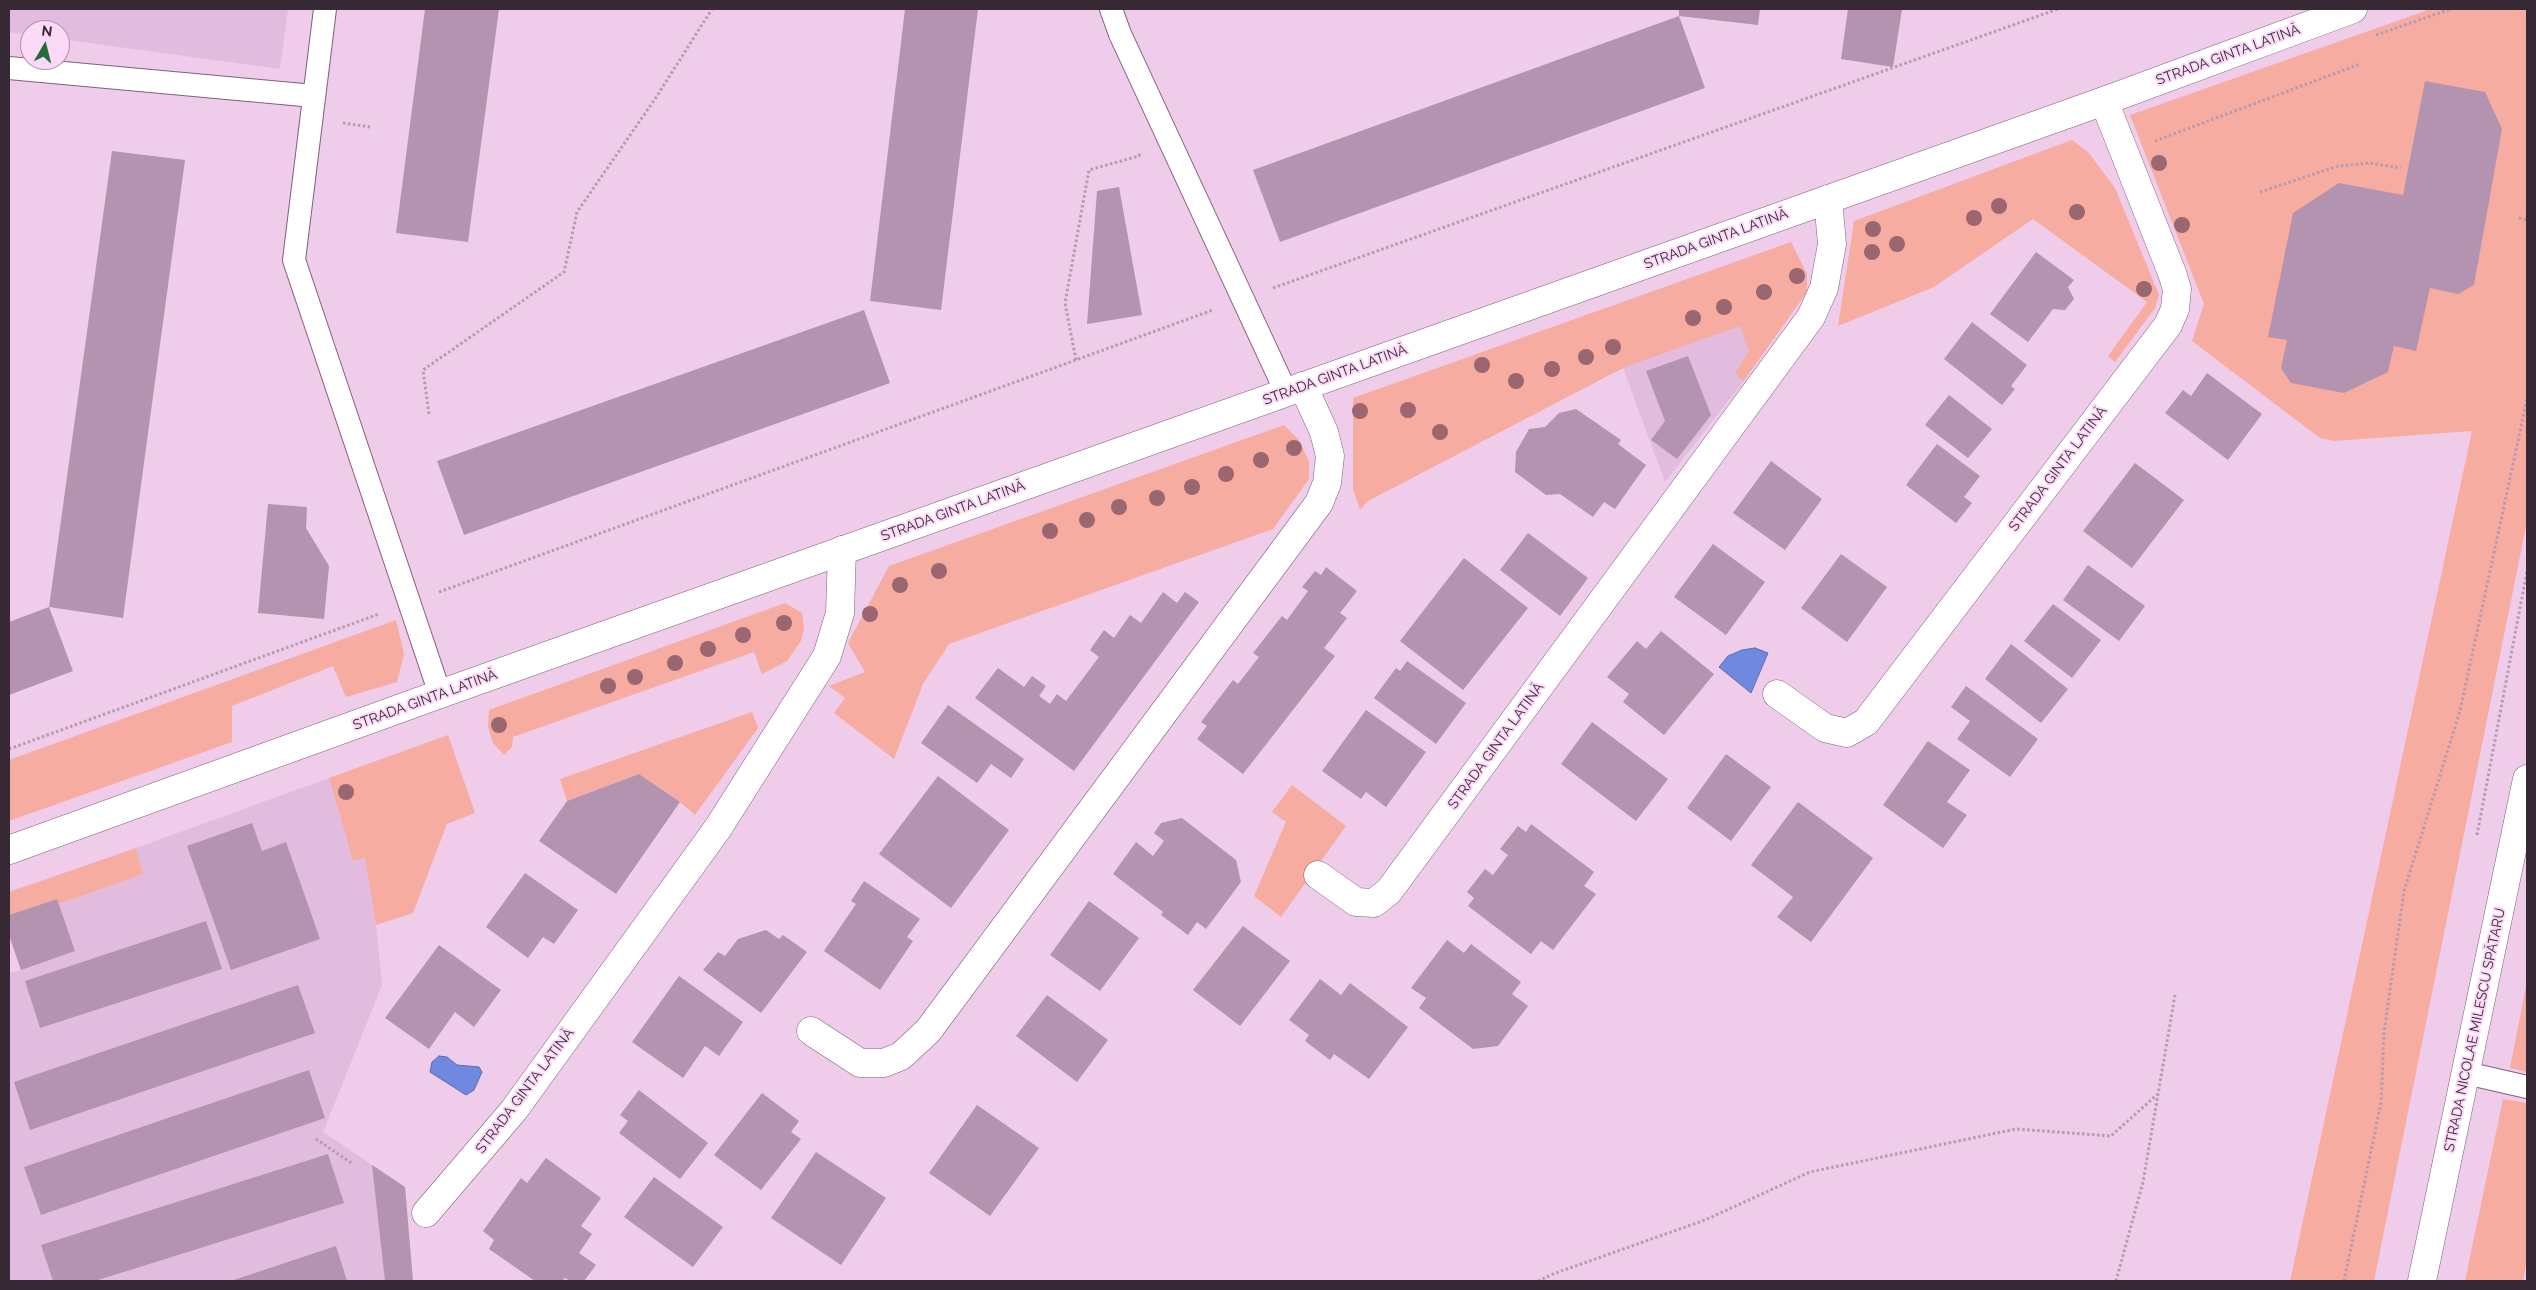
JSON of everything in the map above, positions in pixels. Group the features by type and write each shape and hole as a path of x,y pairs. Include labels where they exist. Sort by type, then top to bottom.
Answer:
{"street":[{"name":"STRADA GINTA LATINĂ","path":"9,850 842,550 2104,101 2353,9"},
{"name":"STRADA GINTA LATINĂ","path":"1777,694 1825,728 1847,733 1866,722 2168,325 2175,309 2177,289 2104,101"},
{"name":"STRADA GINTA LATINĂ","path":"1318,875 1356,902 1374,903 1389,891 1811,317 1824,288 1832,244 1828,199"},
{"path":"811,1031 860,1063 884,1063 901,1056 928,1031 1319,503 1327,483 1330,456 1324,432 1295,389"},
{"name":"STRADA GINTA LATINĂ","path":"426,1213 514,1110 712,836 827,656 840,613 842,550"},
{"name":"STRADA NICOLAE MILESCU SPĂTARU","path":"2422,1281 2526,797"}],"lane":[{"path":"325,9 294,260 440,694"},
{"path":"1111,9 1120,34 1243,299 1295,389"},
{"path":"9,68 314,96"},
{"path":"2466,1073 2527,1087"}],"path":[{"path":"429,414 423,370 564,272 577,212 655,99 712,9"},
{"path":"9,749 1243,299 2058,9"},
{"path":"2124,153 2360,64"},
{"path":"1076,360 1064,304 1089,170 1139,156 1153,106"},
{"path":"2260,192 2338,166 2369,163 2401,168"},
{"path":"2519,218 2527,220"},
{"path":"2344,1281 2381,1102 2384,1032 2404,891 2460,711 2527,399"},
{"path":"2476,844 2527,571"},
{"path":"2116,1281 2143,1182 2160,1092 2175,995"},
{"path":"1538,1281 1705,1220 1810,1172 2016,1129 2111,1136 2160,1092"},
{"path":"316,1139 353,1164"}],"shaded area":[{"path":"9,9 288,9 280,69 70,40 70,20 20,20 20,34 9,32"},
{"path":"2431,9 2527,9 2527,521 2374,1281 2290,1281 2472,431 2334,441 2320,438 2192,341 2204,304 2130,115"},
{"path":"2072,140 2089,153 2115,188 2159,295 2155,308 2115,362 2108,356 2147,302 2033,219 1934,287 1838,326 1854,221"},
{"path":"1791,242 1807,274 1807,292 1743,382 1735,372 1749,351 1740,326 1623,368 1368,501 1360,510 1353,489 1353,398"},
{"path":"1741,325 1749,351 1735,371 1743,382 1665,482 1623,368"},
{"path":"1284,425 1298,439 1309,461 1309,479 1273,529 949,644 923,684 894,759 834,713 845,698 829,686 865,672 848,643 889,566"},
{"path":"785,603 802,613 804,629 801,641 787,661 762,674 754,652 513,737 512,747 504,755 493,743 488,727 489,710"},
{"path":"396,620 404,654 397,682 346,697 333,666 232,706 232,742 9,821 9,760"},
{"path":"752,712 758,728 695,815 680,802 639,774 567,801 560,779"},
{"path":"448,735 475,813 447,824 413,913 376,925 365,858 353,861 329,778"},
{"path":"329,778 353,861 365,858 376,925 382,985 323,1132 405,1187 413,1281 9,1281 9,973 21,970 9,935 9,915 57,899 59,904 143,874 136,848"},
{"path":"1292,785 1346,826 1281,917 1254,896 1286,822 1272,812"},
{"path":"136,848 143,874 59,904 57,899 9,915 9,892"},
{"path":"2527,981 2527,1072 2510,1068"},
{"path":"2503,1099 2527,1103 2527,1260 2523,1281 2465,1281"}],"water":[{"path":"1755,648 1768,653 1751,693 1719,667 1728,656 1742,650"},
{"path":"439,1056 447,1057 457,1065 479,1067 482,1072 474,1090 466,1095 430,1072 432,1062"}],"building":[{"path":"425,9 499,9 468,242 396,233"},
{"path":"905,9 978,9 941,310 870,301"},
{"path":"1679,9 1760,9 1758,25 1679,16"},
{"path":"1848,9 1902,9 1893,67 1841,59"},
{"path":"1679,16 1705,88 1280,242 1253,170"},
{"path":"2425,81 2485,92 2502,129 2474,285 2458,294 2430,288 2416,351 2394,346 2388,372 2344,393 2291,383 2281,368 2287,340 2268,337 2293,213 2339,183 2403,195"},
{"path":"112,151 185,160 123,618 49,607"},
{"path":"1119,187 1142,315 1087,324 1097,191"},
{"path":"2036,252 2074,280 2068,287 2074,299 2065,310 2053,309 2028,342 1990,314"},
{"path":"864,310 890,383 464,535 437,461"},
{"path":"1972,322 2027,365 2011,386 2015,389 2002,405 1944,359"},
{"path":"1688,356 1711,415 1677,459 1651,440 1665,421 1646,371"},
{"path":"2207,373 2262,414 2228,460 2165,413 2183,390 2191,396"},
{"path":"1949,395 1992,429 1968,458 1925,425"},
{"path":"1576,409 1621,440 1618,444 1646,465 1615,509 1604,502 1593,517 1560,494 1546,495 1515,472 1516,452 1529,429 1545,427 1559,413"},
{"path":"1937,444 1980,476 1964,497 1972,503 1956,523 1906,485"},
{"path":"1771,461 1822,499 1785,550 1733,513"},
{"path":"2135,463 2184,500 2132,568 2083,531"},
{"path":"268,504 307,507 306,528 329,566 324,619 258,613"},
{"path":"1528,533 1588,578 1560,616 1500,570"},
{"path":"1713,544 1765,582 1726,635 1674,597"},
{"path":"1841,554 1887,587 1847,642 1801,608"},
{"path":"1464,558 1528,608 1463,690 1400,641"},
{"path":"2088,565 2145,606 2119,641 2063,600"},
{"path":"1326,567 1357,591 1340,613 1347,618 1324,648 1335,656 1243,774 1197,739 1207,726 1201,722 1233,680 1238,684 1259,657 1253,653 1282,616 1287,620 1308,591 1302,587 1315,571 1321,575"},
{"path":"1163,592 1177,603 1185,592 1199,602 1074,771 975,698 998,668 1024,687 1032,676 1046,686 1039,696 1050,704 1057,694 1066,701 1099,657 1090,650 1104,630 1114,638 1130,615 1141,623"},
{"path":"2053,604 2101,640 2072,678 2024,641"},
{"path":"49,607 73,671 9,695 9,622"},
{"path":"1661,631 1714,674 1664,735 1623,702 1629,694 1607,677 1637,641 1646,649"},
{"path":"2011,644 2068,689 2041,723 1985,679"},
{"path":"1407,661 1466,703 1436,744 1374,698 1396,668 1400,671"},
{"path":"1966,686 2038,739 2010,777 1957,739 1970,721 1951,707"},
{"path":"948,705 1024,759 1011,778 991,764 977,783 921,743"},
{"path":"1366,710 1426,752 1386,807 1366,792 1361,799 1322,771"},
{"path":"1592,722 1668,779 1636,821 1561,764"},
{"path":"1928,741 1970,770 1947,802 1967,815 1943,848 1883,805"},
{"path":"1726,754 1771,787 1731,841 1687,808"},
{"path":"639,774 680,802 616,894 539,841 567,801"},
{"path":"938,776 1009,830 951,908 879,854"},
{"path":"1798,802 1873,858 1811,942 1777,917 1793,897 1751,865"},
{"path":"1182,818 1236,860 1241,882 1206,929 1197,922 1188,935 1161,915 1163,912 1113,874 1136,842 1153,856 1164,841 1154,833 1161,823"},
{"path":"252,823 262,851 286,842 320,939 231,970 187,846"},
{"path":"1531,824 1594,872 1584,886 1596,894 1553,950 1541,941 1531,954 1468,906 1474,898 1467,892 1485,869 1493,875 1508,855 1500,849 1518,826 1526,832"},
{"path":"525,873 578,910 554,944 543,937 528,958 486,927"},
{"path":"864,881 920,919 907,937 913,941 880,990 824,951 856,904 851,901"},
{"path":"57,899 75,951 21,970 9,935 9,915"},
{"path":"1089,901 1139,938 1100,991 1050,955"},
{"path":"206,921 222,969 40,1028 25,981"},
{"path":"1243,926 1290,961 1240,1026 1193,990"},
{"path":"766,930 779,939 783,935 807,952 761,1013 703,970 718,952 725,956 738,939"},
{"path":"1447,940 1464,953 1471,944 1521,982 1512,994 1528,1006 1498,1046 1473,1049 1419,1008 1426,998 1411,988"},
{"path":"439,945 501,990 474,1027 455,1012 429,1049 385,1018"},
{"path":"679,976 743,1022 719,1056 705,1046 683,1078 632,1042"},
{"path":"1320,979 1341,995 1350,983 1408,1027 1369,1079 1334,1054 1330,1060 1305,1041 1309,1035 1289,1020"},
{"path":"298,985 315,1033 30,1130 14,1082"},
{"path":"1047,995 1108,1040 1077,1082 1016,1036"},
{"path":"309,1070 325,1118 41,1215 24,1167"},
{"path":"639,1090 708,1143 680,1179 619,1133 628,1121 620,1115"},
{"path":"762,1093 799,1121 791,1132 801,1139 761,1190 714,1155"},
{"path":"977,1105 1039,1148 990,1216 929,1173"},
{"path":"816,1152 886,1198 841,1265 771,1218"},
{"path":"328,1154 344,1203 95,1281 53,1281 41,1245"},
{"path":"546,1158 601,1198 581,1226 592,1234 579,1253 596,1265 584,1281 570,1281 565,1278 562,1281 535,1281 489,1249 494,1240 483,1231 521,1178 527,1183"},
{"path":"372,1165 405,1187 413,1281 385,1281"},
{"path":"654,1177 723,1227 693,1267 624,1217"},
{"path":"336,1246 347,1281 231,1281"}]}
